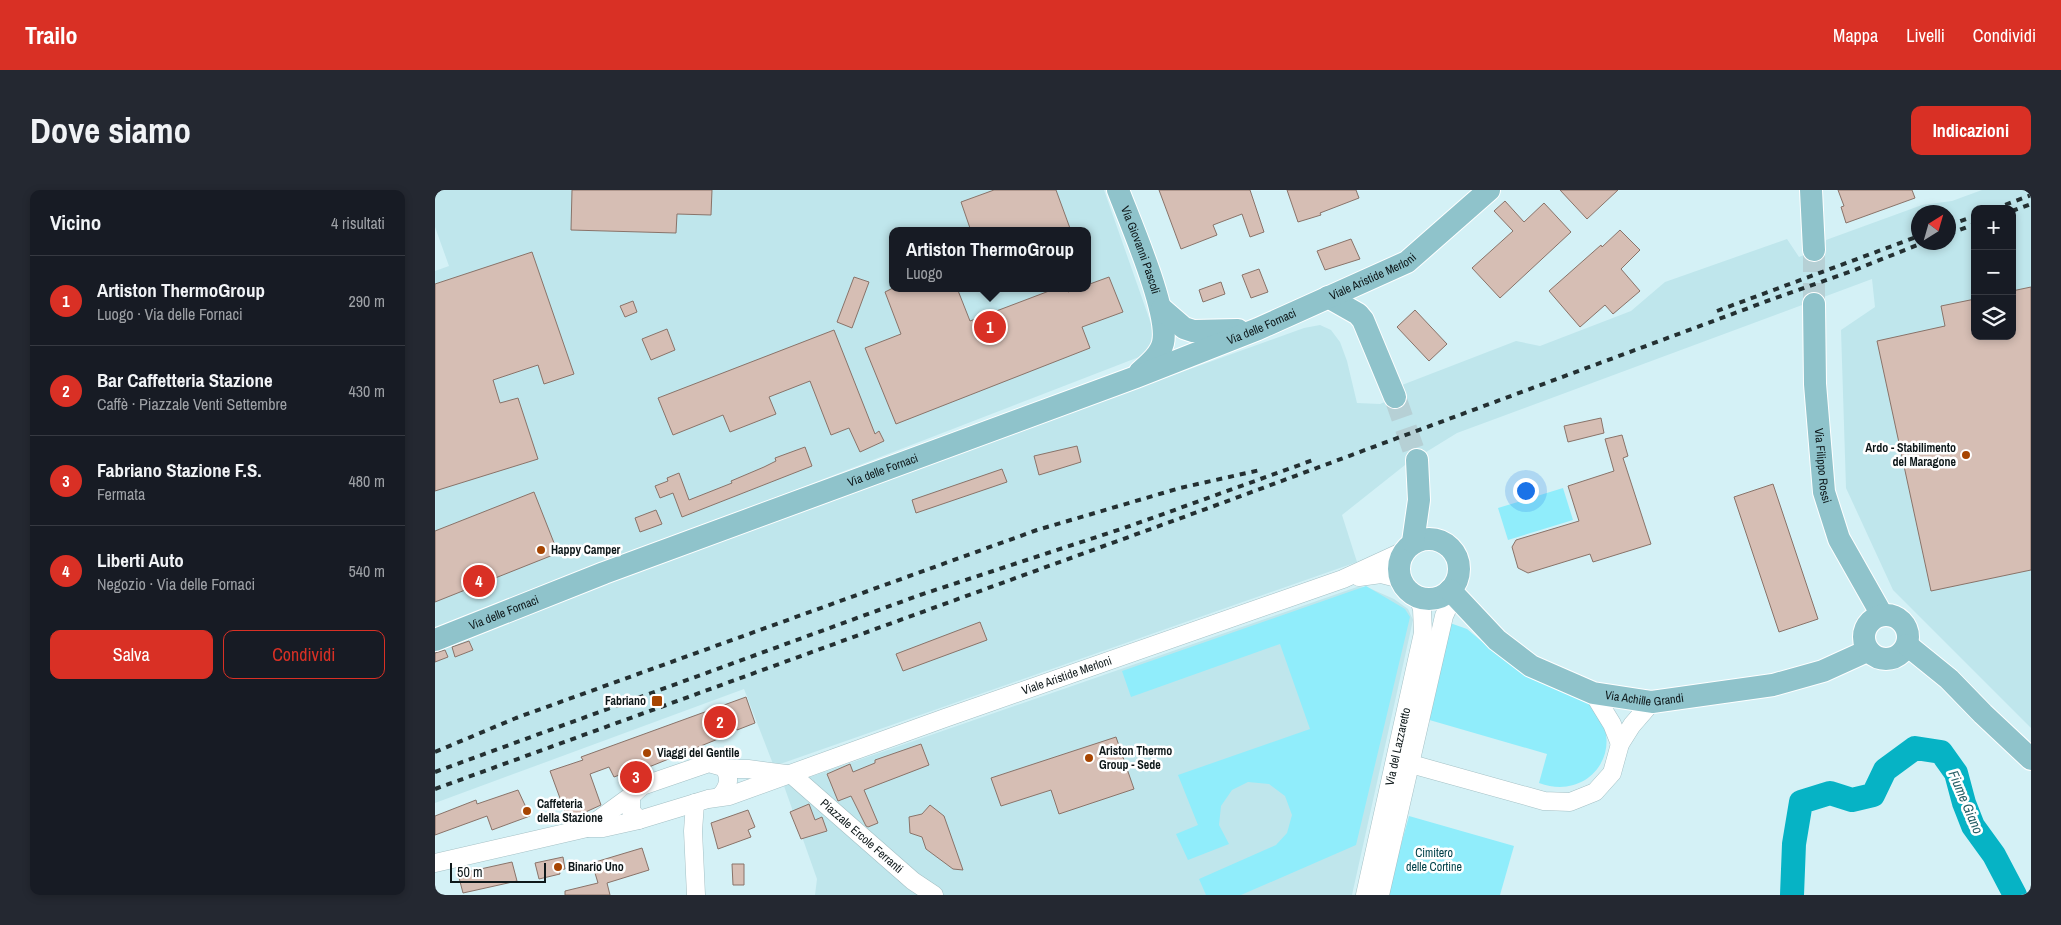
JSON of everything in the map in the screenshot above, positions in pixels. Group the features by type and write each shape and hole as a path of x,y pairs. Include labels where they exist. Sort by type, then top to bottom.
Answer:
{"main road":[{"name":"Via Giovanni Pascoli","path":"1118,190 1161,309 1165,333 1163,345 1157,355 1136,376"},
{"name":"Viale Aristide Merloni","path":"1328,297 1407,262 1489,190"},
{"path":"1811,190 1813,250"},
{"name":"Viale Aristide Merloni","path":"1328,297 1358,314 1363,320 1395,397"},
{"name":"Via delle Fornaci","path":"435,640 605,573 1136,376 1258,329 1328,297"},
{"name":"Via Filippo Rossi","path":"1814,304 1815,384 1824,492 1839,539 1881,616"},
{"name":"Via Giovanni Pascoli","path":"1161,309 1184,328 1193,331 1258,329"},
{"path":"1417,460 1419,500 1409,547 1399,561 1399,572 1406,588 1418,597 1436,598 1452,592"},
{"name":"Viale Aristide Merloni","path":"1409,547 1431,538 1448,545 1455,552 1459,570 1452,592"},
{"name":"Via Achille Grandi","path":"1452,592 1497,640 1531,666 1593,693 1652,702 1773,685 1823,671 1867,651"},
{"path":"1881,616 1895,617 1905,626 1908,639 1907,645 1899,656 1885,660 1879,659 1867,651 1863,636 1865,629 1874,618 1881,616"},
{"path":"1907,645 1949,679 2031,759"}],"street":[{"name":"Viale Aristide Merloni","path":"587,828 603,828 639,820 695,803 729,796 945,718 1343,579 1409,547"},
{"name":"Viale Aristide Merloni","path":"1343,579 1381,574 1401,579"},
{"name":"Via del Lazzaretto","path":"1380,895 1444,616 1452,592"},
{"name":"Via del Lazzaretto","path":"1365,895 1423,633 1422,608 1418,597"},
{"path":"1593,693 1612,724 1620,744"},
{"name":"Via del Lazzaretto","path":"1411,764 1544,802 1570,802 1595,792 1611,773 1620,744 1632,725 1652,702"},
{"path":"435,863 587,828 642,786 709,763 718,764 726,769 748,769 791,774"},
{"path":"719,797 724,793 728,784 726,769"},
{"name":"Piazzale Ercole Ferranti","path":"791,774 913,881 934,895"},
{"path":"631,796 631,810 639,820"},
{"path":"695,803 693,831 696,895"},
{"path":"677,809 684,815 693,831"}],"shaded area":[{"path":"435,190 1104,190 1155,335 1153,345 1139,357 435,629 435,271 449,266 435,227"},
{"path":"1982,190 2031,190 2031,728 1893,590 1846,488 1841,330 1875,307 1872,279 1457,433 1405,465 1342,515 1357,562 783,763 773,764 744,689 435,803 435,646 629,571 1304,328 1320,325 1331,330 1340,342 1347,361 1357,403 1380,404 1403,394 1402,385 1516,341 1540,346 1631,311 1665,282 1787,239 1799,257 1824,247 1826,240 1911,209 1911,250 1956,250 1956,205 1922,205 1952,201"},
{"path":"1357,587 1369,588 1394,599 1408,609 1413,620 1352,895 815,895 817,879 784,786"}],"green space":[{"path":"1563,488 1573,520 1508,540 1498,508"},
{"path":"1366,586 1405,609 1410,617 1356,845 1241,895 1206,895 1199,879 1276,845 1287,833 1292,815 1285,796 1269,784 1248,782 1232,790 1221,806 1219,825 1229,844 1188,860 1176,834 1198,825 1178,775 1310,729 1280,644 1131,697 1122,671"},
{"path":"1450,623 1467,629 1498,655 1532,679 1588,702 1600,718 1606,734 1606,750 1600,765 1590,777 1575,784 1558,787 1539,783 1547,754 1426,719"},
{"name":"Cimitero delle Cortine","path":"1409,816 1514,846 1500,895 1387,895"}],"building":[{"path":"572,190 712,190 711,215 677,214 676,233 571,230"},
{"path":"994,190 1056,190 1070,227 970,227 961,202"},
{"path":"1159,190 1250,190 1264,232 1250,237 1242,214 1213,225 1217,235 1181,249"},
{"path":"1287,190 1356,190 1359,198 1320,213 1321,215 1298,222"},
{"path":"1560,190 1618,190 1587,219"},
{"path":"1838,190 1912,190 1915,198 1846,223 1841,207 1844,206"},
{"path":"1505,201 1524,222 1544,203 1571,232 1500,298 1472,268 1513,231 1494,211"},
{"path":"1620,230 1640,250 1621,269 1640,291 1613,314 1605,305 1580,327 1549,291"},
{"path":"1351,239 1360,259 1325,270 1317,251"},
{"path":"532,252 574,374 544,384 538,365 493,380 500,403 518,398 538,459 435,491 435,284"},
{"path":"1259,269 1268,292 1251,298 1242,275"},
{"path":"854,277 869,282 852,328 837,322"},
{"path":"1109,277 1123,312 1082,327 1090,348 896,424 865,348 901,334 885,292 889,290 889,292 959,292 970,321 1046,292 1091,292 1091,284"},
{"path":"1221,282 1225,294 1203,302 1199,290"},
{"name":"Ardo - Stabilimento del Maragone","path":"2031,287 2031,570 1931,591 1877,341 1945,326 1941,306 1971,300 1971,340 2016,340 2016,290"},
{"path":"633,301 637,312 625,317 620,306"},
{"path":"1415,310 1447,344 1429,361 1397,327"},
{"path":"667,329 675,350 651,360 642,339"},
{"path":"834,330 875,434 879,431 884,441 860,452 849,428 831,435 810,381 769,397 776,414 730,432 723,415 673,435 658,398"},
{"path":"1601,418 1604,433 1568,442 1564,426"},
{"path":"1622,435 1628,456 1623,458 1651,544 1593,562 1590,554 1528,573 1518,568 1512,547 1516,540 1579,521 1568,486 1614,471 1605,439"},
{"path":"1077,446 1081,462 1039,475 1034,456"},
{"path":"805,447 812,466 682,517 673,493 660,498 655,486 668,481 667,478 679,473 689,500 732,483 731,481 776,461 775,458"},
{"path":"1002,469 1007,482 916,513 912,500"},
{"path":"1773,484 1818,619 1779,632 1734,497"},
{"path":"534,492 558,553 435,602 435,531"},
{"path":"656,510 662,524 640,532 635,518"},
{"path":"980,622 987,640 903,671 896,654"},
{"path":"469,641 473,650 455,657 452,647"},
{"path":"445,650 448,657 435,662 435,653"},
{"name":"Fabriano","path":"746,697 755,723 737,730 735,724 715,731 718,739 639,771 638,768 614,777 609,767 590,774 601,805 568,820 550,771 583,760 581,757"},
{"name":"Ariston Thermo Group - Sede","path":"1116,737 1134,789 1059,814 1051,790 1001,806 991,778"},
{"path":"921,744 929,765 864,790 878,823 866,826 851,796 838,801 827,774 850,764 853,772 875,763 875,760"},
{"path":"518,790 530,816 492,830 487,816 435,835 435,816 476,800 477,804"},
{"path":"809,804 815,820 822,817 827,831 801,839 790,812"},
{"path":"930,805 944,816 963,870 953,869 926,849 922,837 910,833 909,817 922,814"},
{"path":"748,810 755,827 748,830 751,837 718,849 711,823"},
{"path":"642,848 649,870 607,883 610,895 565,895 565,891 598,883 592,863"},
{"path":"563,857 565,869 559,870 560,874 539,879 535,863"},
{"path":"512,862 517,881 463,893 458,874"},
{"path":"732,864 744,864 744,885 733,885"}],"waterway":[{"name":"Fiume Giano","path":"1792,895 1794,844 1801,802 1830,793 1852,800 1873,795 1885,770 1915,748 1941,752 1956,773 1964,803 1973,826 1994,855 2015,895"}],"tunnel":[{"path":"1814,250 1814,304"},
{"path":"1395,397 1417,460"}],"railway":[{"path":"2005,205 2031,195"},
{"path":"2016,210 2031,204"},
{"path":"1956,223 1971,217"},
{"path":"1956,231 1971,226"},
{"path":"1717,311 1911,239"},
{"path":"435,789 1214,506 1911,248"},
{"path":"435,772 920,595 1130,526 1316,459"},
{"path":"435,752 516,718 1037,530 1180,488 1260,470"}],"place":[{"name":"Artiston ThermoGroup","path":"990,327"},
{"name":"Ardo - Stabilimento del Maragone","path":"1966,455"},
{"name":"Happy Camper","path":"541,550"},
{"name":"Liberti Auto","path":"479,581"},
{"name":"Fabriano","path":"657,701"},
{"name":"Bar Caffetteria Stazione","path":"720,722"},
{"name":"Viaggi del Gentile","path":"647,753"},
{"name":"Ariston Thermo Group - Sede","path":"1089,758"},
{"name":"Fabriano Stazione F.S.","path":"636,777"},
{"name":"Caffeteria della Stazione","path":"527,811"},
{"name":"Binario Uno","path":"558,867"}]}
